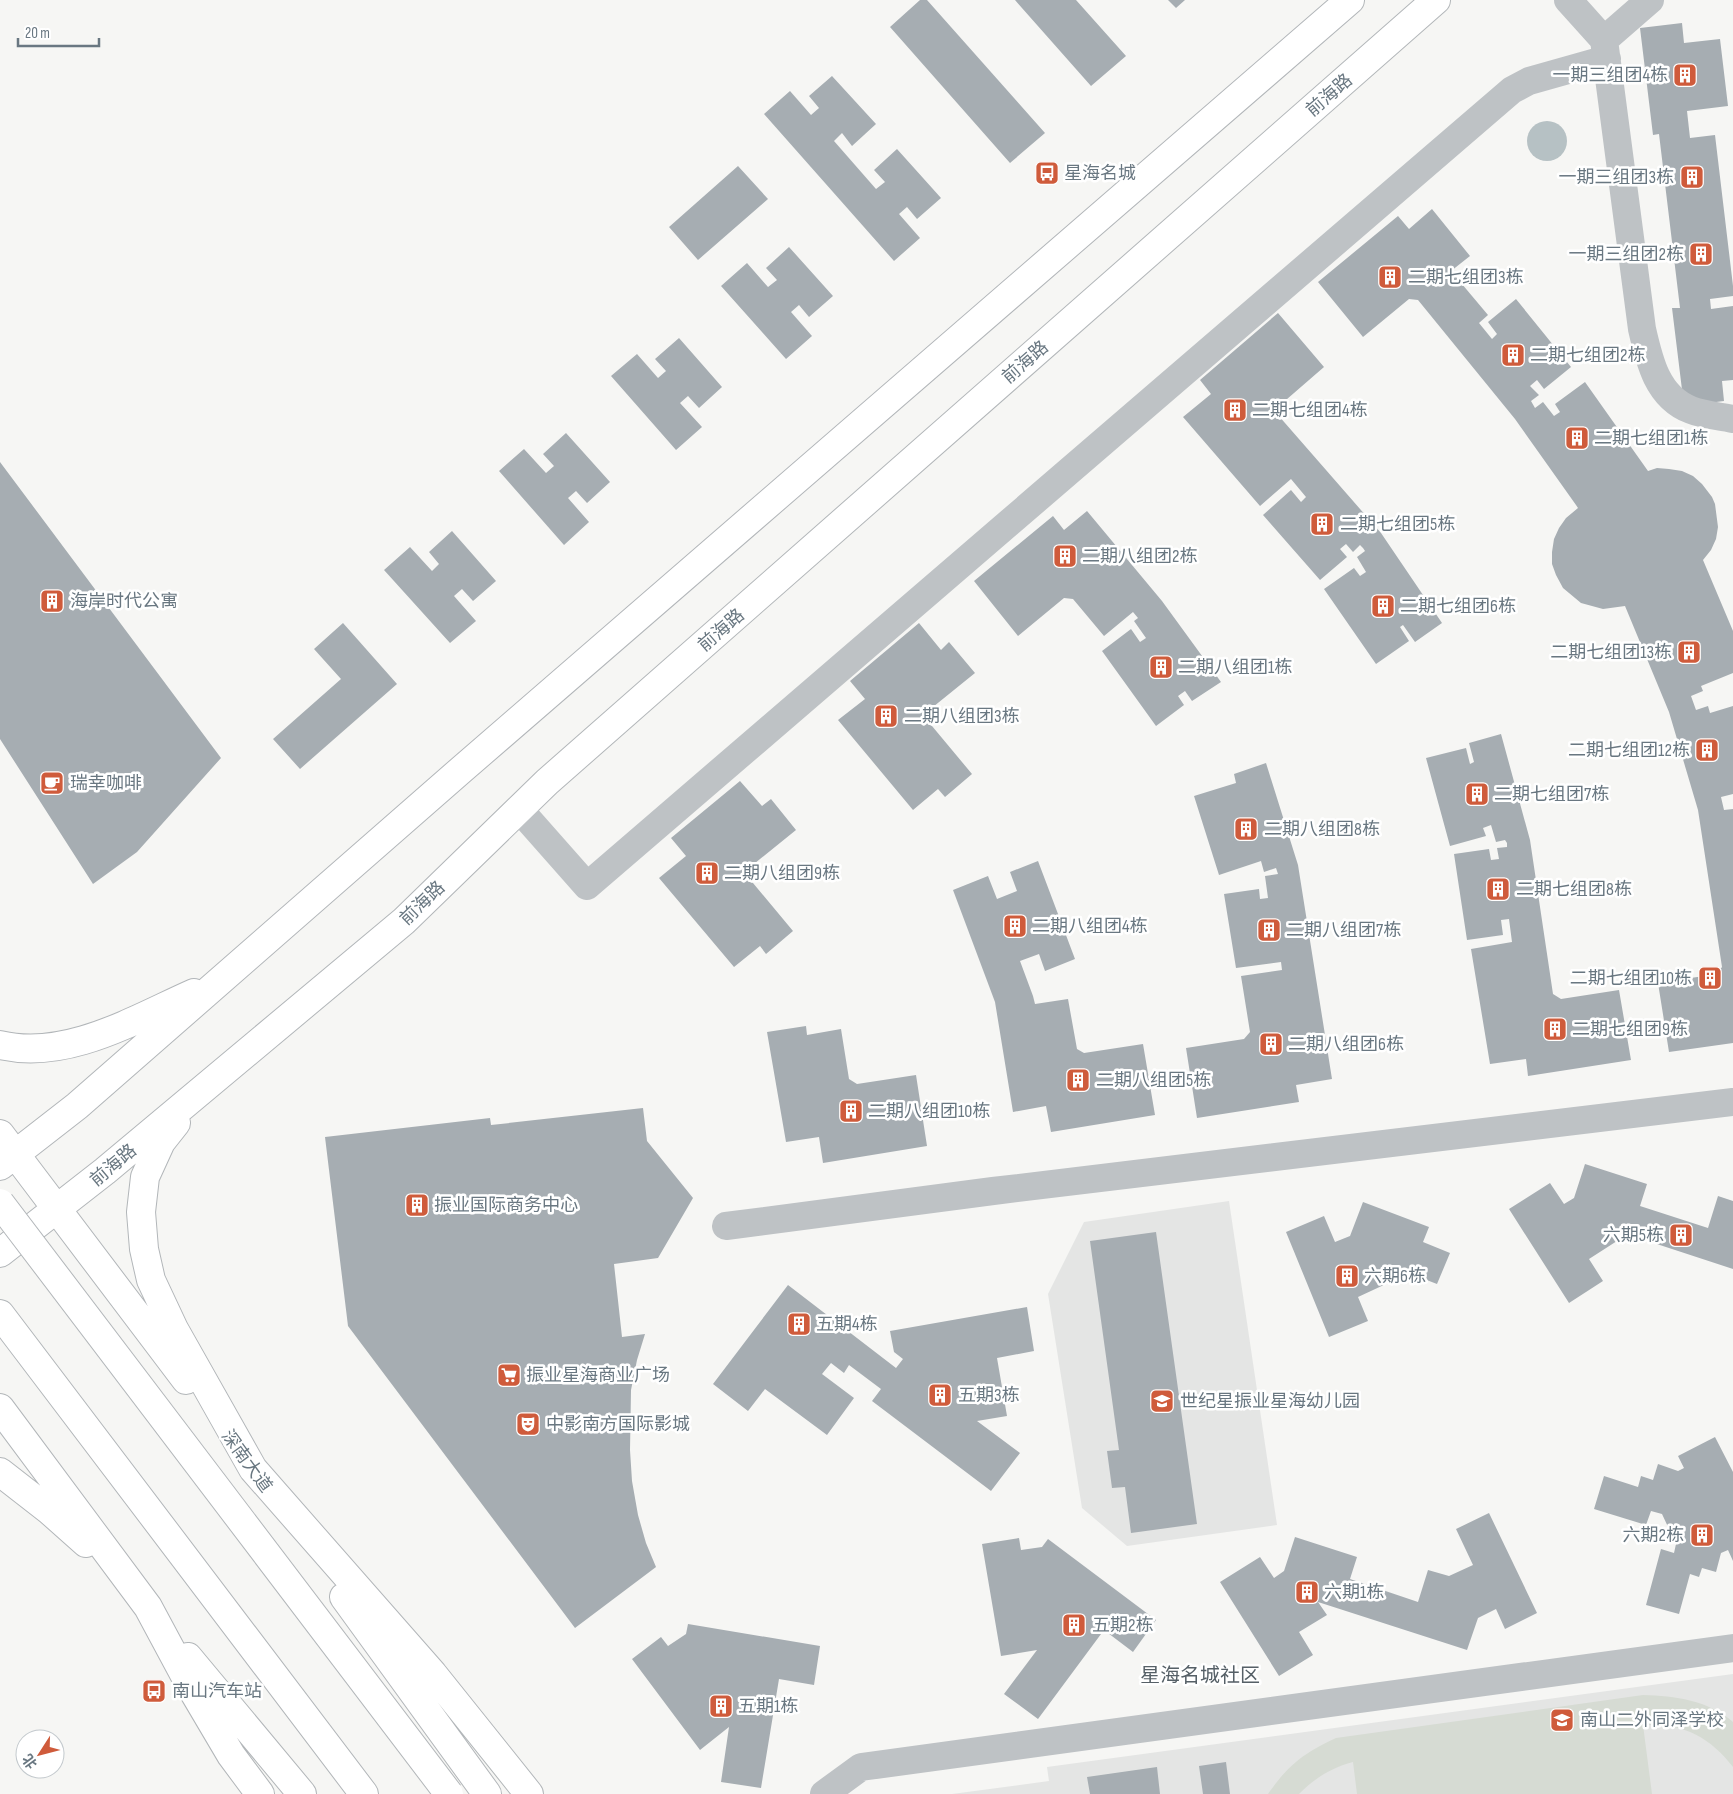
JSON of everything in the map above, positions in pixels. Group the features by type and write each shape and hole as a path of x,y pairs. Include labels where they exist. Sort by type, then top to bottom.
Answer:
{"main road":[{"path":"5,1152 77,1106 223,980 460,770 1350,0"},
{"name":"前海路","path":"0,1253 58,1210 404,921 519,809 1436,0"},
{"path":"0,1045 30,1050 80,1041 124,1024 223,980"},
{"path":"208,1085 161,1142 145,1177 141,1212 144,1249 152,1280 174,1329 253,1469 433,1674 529,1794"},
{"name":"深南大道","path":"5,1152 58,1210 253,1469 486,1794"},
{"path":"0,1203 449,1794"},
{"path":"0,1314 364,1794"},
{"path":"0,1408 142,1599 302,1794"},
{"path":"0,1472 88,1544 142,1599 231,1755 260,1794"}],"street":[{"path":"1568,0 1606,49 1642,329 1648,357 1656,377 1677,403 1691,410 1733,419"},
{"path":"519,809 587,886 1512,90 1606,49 1650,0"},
{"path":"726,1226 1013,1188 1733,1102"},
{"path":"824,1794 861,1767 1733,1648"}],"shaded area":[{"path":"1551,121 1558,124 1564,130 1567,141 1566,149 1558,158 1551,161 1543,161 1536,158 1528,149 1527,137 1530,130 1539,122"},
{"name":"世纪星振业星海幼儿园","path":"1229,1201 1277,1525 1127,1546 1082,1508 1048,1294 1084,1222"},
{"name":"南山二外同泽学校","path":"1733,1674 1733,1794 952,1794 1049,1781 1047,1767"},
{"path":"1643,1695 1679,1698 1702,1704 1733,1722 1733,1767 1714,1747 1694,1734 1670,1726 1643,1725 1652,1794 1357,1794 1353,1762 1324,1774 1299,1794 1268,1794 1290,1767 1315,1749 1336,1738"}],"building":[{"path":"920,0 927,0 1045,133 1010,163 890,27"},
{"path":"1015,0 1076,0 1126,56 1091,86"},
{"path":"1168,0 1185,0 1176,8"},
{"path":"1682,23 1684,43 1720,39 1728,106 1687,111 1690,138 1715,135 1733,286 1733,296 1710,299 1711,309 1733,306 1733,380 1722,381 1724,401 1684,406 1672,308 1680,308 1659,134 1653,135 1640,28"},
{"path":"832,76 876,124 852,146 842,133 834,141 876,189 885,182 874,170 897,149 941,198 917,219 907,207 899,214 920,238 894,261 764,114 790,91 811,115 819,108 809,96"},
{"path":"738,166 768,199 698,260 669,227"},
{"path":"1432,209 1470,256 1451,271 1488,315 1479,323 1492,339 1497,334 1488,322 1516,299 1571,367 1544,389 1537,380 1530,386 1539,395 1531,401 1535,408 1543,402 1554,416 1560,412 1555,404 1585,382 1648,471 1657,468 1669,469 1682,471 1693,476 1702,484 1715,504 1718,527 1716,539 1711,550 1703,560 1733,631 1733,673 1701,686 1703,691 1691,696 1696,710 1708,706 1710,713 1733,706 1733,794 1721,797 1724,810 1733,809 1733,1043 1669,1052 1658,983 1717,974 1722,967 1698,810 1669,712 1625,606 1603,609 1581,603 1563,588 1556,575 1552,564 1554,539 1566,518 1578,508 1515,419 1418,300 1409,299 1363,337 1318,282 1398,216 1409,229"},
{"path":"789,247 833,296 809,317 799,305 791,312 812,336 786,359 721,286 747,263 768,287 777,280 766,268"},
{"path":"1278,313 1324,367 1279,406 1278,415 1381,533 1442,623 1415,642 1403,625 1400,627 1409,641 1376,664 1324,589 1354,568 1360,576 1366,572 1357,557 1365,551 1363,548 1360,545 1353,552 1346,544 1340,549 1347,557 1320,580 1263,515 1291,490 1301,502 1306,497 1291,479 1260,506 1183,417 1211,394 1200,380"},
{"path":"679,338 722,387 699,408 688,396 680,403 702,427 676,450 611,376 637,354 658,378 666,371 655,359"},
{"path":"566,433 610,482 587,503 576,491 568,498 589,522 564,545 499,471 524,449 546,473 554,466 543,454"},
{"name":"海岸时代公寓","path":"0,462 221,758 137,852 93,884 0,739"},
{"name":"二期八组团2栋","path":"1087,511 1162,601 1221,682 1192,701 1185,691 1178,696 1184,705 1156,726 1102,651 1131,629 1140,642 1146,638 1134,621 1138,618 1133,612 1104,636 1073,599 1064,598 1018,636 974,581 1053,516 1064,530"},
{"path":"452,531 496,581 473,601 462,589 454,596 476,621 450,643 384,570 410,547 432,571 439,564 429,552"},
{"path":"343,623 397,684 300,769 273,739 341,679 314,649"},
{"name":"二期八组团3栋","path":"919,623 941,650 949,642 975,673 928,711 927,720 972,774 945,797 938,789 913,810 838,720 865,699 850,681"},
{"path":"1501,734 1530,840 1553,994 1561,999 1619,990 1631,1060 1528,1076 1526,1059 1490,1064 1471,949 1512,942 1509,919 1501,920 1503,935 1467,940 1454,854 1489,849 1491,860 1499,859 1497,848 1507,847 1507,843 1505,840 1496,842 1491,825 1483,828 1486,836 1450,846 1426,758 1466,748 1470,764 1474,762 1469,743"},
{"path":"1266,763 1298,865 1332,1079 1296,1085 1299,1102 1197,1118 1186,1048 1244,1039 1250,1032 1241,976 1282,970 1281,962 1236,968 1224,894 1259,889 1260,899 1268,898 1265,876 1278,874 1276,868 1264,872 1261,861 1219,875 1194,796 1236,783 1234,774"},
{"name":"二期八组团9栋","path":"740,781 762,806 771,799 796,830 749,868 748,877 793,931 766,954 760,946 734,967 659,878 686,856 671,838"},
{"path":"1038,861 1075,959 1045,971 1039,954 1020,961 1035,1004 1068,999 1077,1049 1084,1053 1143,1044 1155,1115 1051,1132 1046,1106 1013,1112 995,1002 953,890 988,876 997,899 1017,891 1010,872"},
{"name":"二期八组团10栋","path":"806,1026 807,1035 841,1029 849,1079 857,1084 916,1075 927,1146 823,1163 819,1137 786,1142 767,1032"},
{"name":"振业星海商业广场","path":"643,1108 647,1141 693,1198 658,1258 614,1264 622,1337 645,1334 631,1390 630,1450 632,1481 638,1515 646,1543 656,1567 575,1628 348,1326 325,1137 490,1118 491,1125"},
{"name":"六期5栋","path":"1585,1164 1647,1184 1640,1206 1708,1228 1718,1196 1733,1201 1733,1269 1608,1228 1617,1241 1589,1259 1603,1281 1569,1303 1509,1209 1550,1183 1564,1204 1574,1198"},
{"name":"六期6栋","path":"1363,1202 1429,1227 1423,1242 1450,1253 1437,1284 1393,1267 1386,1284 1358,1297 1368,1321 1329,1337 1286,1232 1324,1216 1335,1242 1350,1236"},
{"path":"1156,1232 1197,1524 1131,1533 1125,1487 1112,1488 1107,1451 1119,1450 1090,1241"},
{"path":"788,1285 896,1368 903,1359 894,1352 890,1331 1027,1307 1034,1351 997,1358 1007,1416 977,1421 1020,1453 991,1491 872,1401 881,1389 849,1365 844,1373 831,1363 822,1374 854,1398 827,1435 765,1389 748,1411 713,1384"},
{"name":"六期2栋","path":"1715,1437 1733,1472 1733,1561 1728,1550 1721,1553 1716,1572 1702,1568 1699,1577 1690,1574 1679,1614 1646,1605 1661,1549 1674,1553 1676,1544 1662,1514 1651,1511 1646,1525 1594,1509 1604,1476 1638,1487 1641,1476 1653,1480 1658,1464 1678,1471 1684,1468 1678,1456"},
{"name":"六期1栋","path":"1489,1513 1537,1613 1505,1629 1496,1609 1478,1618 1467,1650 1318,1602 1327,1615 1299,1632 1313,1655 1279,1676 1220,1582 1260,1557 1274,1578 1284,1571 1295,1537 1357,1557 1350,1579 1418,1602 1428,1570 1449,1576 1473,1565 1456,1529"},
{"name":"五期2栋","path":"1019,1538 1021,1550 1042,1547 1048,1539 1156,1620 1133,1652 1104,1630 1038,1719 1004,1694 1037,1650 1001,1656 982,1544"},
{"name":"五期1栋","path":"688,1624 820,1646 814,1685 779,1679 761,1788 721,1782 729,1727 700,1750 632,1659 661,1637 668,1646 686,1634"},
{"path":"1226,1762 1230,1794 1203,1794 1199,1766"},
{"path":"1157,1767 1160,1794 1090,1794 1087,1777"}],"place":[{"name":"一期三组团4栋","path":"1685,75"},
{"name":"星海名城","path":"1047,173"},
{"name":"一期三组团3栋","path":"1692,177"},
{"name":"一期三组团2栋","path":"1701,254"},
{"name":"二期七组团3栋","path":"1390,277"},
{"name":"二期七组团2栋","path":"1513,355"},
{"name":"二期七组团4栋","path":"1235,410"},
{"name":"二期七组团1栋","path":"1577,438"},
{"name":"二期七组团5栋","path":"1322,524"},
{"name":"二期八组团2栋","path":"1065,556"},
{"name":"海岸时代公寓","path":"52,601"},
{"name":"二期七组团6栋","path":"1383,606"},
{"name":"二期七组团13栋","path":"1689,652"},
{"name":"二期八组团1栋","path":"1161,667"},
{"name":"二期八组团3栋","path":"886,716"},
{"name":"二期七组团12栋","path":"1707,750"},
{"name":"瑞幸咖啡","path":"52,783"},
{"name":"二期七组团7栋","path":"1477,794"},
{"name":"二期八组团8栋","path":"1246,829"},
{"name":"二期八组团9栋","path":"707,873"},
{"name":"二期七组团8栋","path":"1498,889"},
{"name":"二期八组团4栋","path":"1015,926"},
{"name":"二期八组团7栋","path":"1269,930"},
{"name":"二期七组团10栋","path":"1710,978"},
{"name":"二期七组团9栋","path":"1555,1029"},
{"name":"二期八组团6栋","path":"1271,1044"},
{"name":"二期八组团5栋","path":"1078,1080"},
{"name":"二期八组团10栋","path":"851,1111"},
{"name":"振业国际商务中心","path":"417,1205"},
{"name":"六期5栋","path":"1681,1235"},
{"name":"六期6栋","path":"1347,1276"},
{"name":"五期4栋","path":"799,1324"},
{"name":"振业星海商业广场","path":"509,1375"},
{"name":"五期3栋","path":"940,1395"},
{"name":"世纪星振业星海幼儿园","path":"1162,1401"},
{"name":"中影南方国际影城","path":"528,1424"},
{"name":"六期2栋","path":"1702,1535"},
{"name":"六期1栋","path":"1307,1592"},
{"name":"五期2栋","path":"1074,1625"},
{"name":"南山汽车站","path":"154,1691"},
{"name":"五期1栋","path":"721,1706"},
{"name":"南山二外同泽学校","path":"1562,1720"}],"district":[{"name":"星海名城社区","path":"1200,1675"}]}
